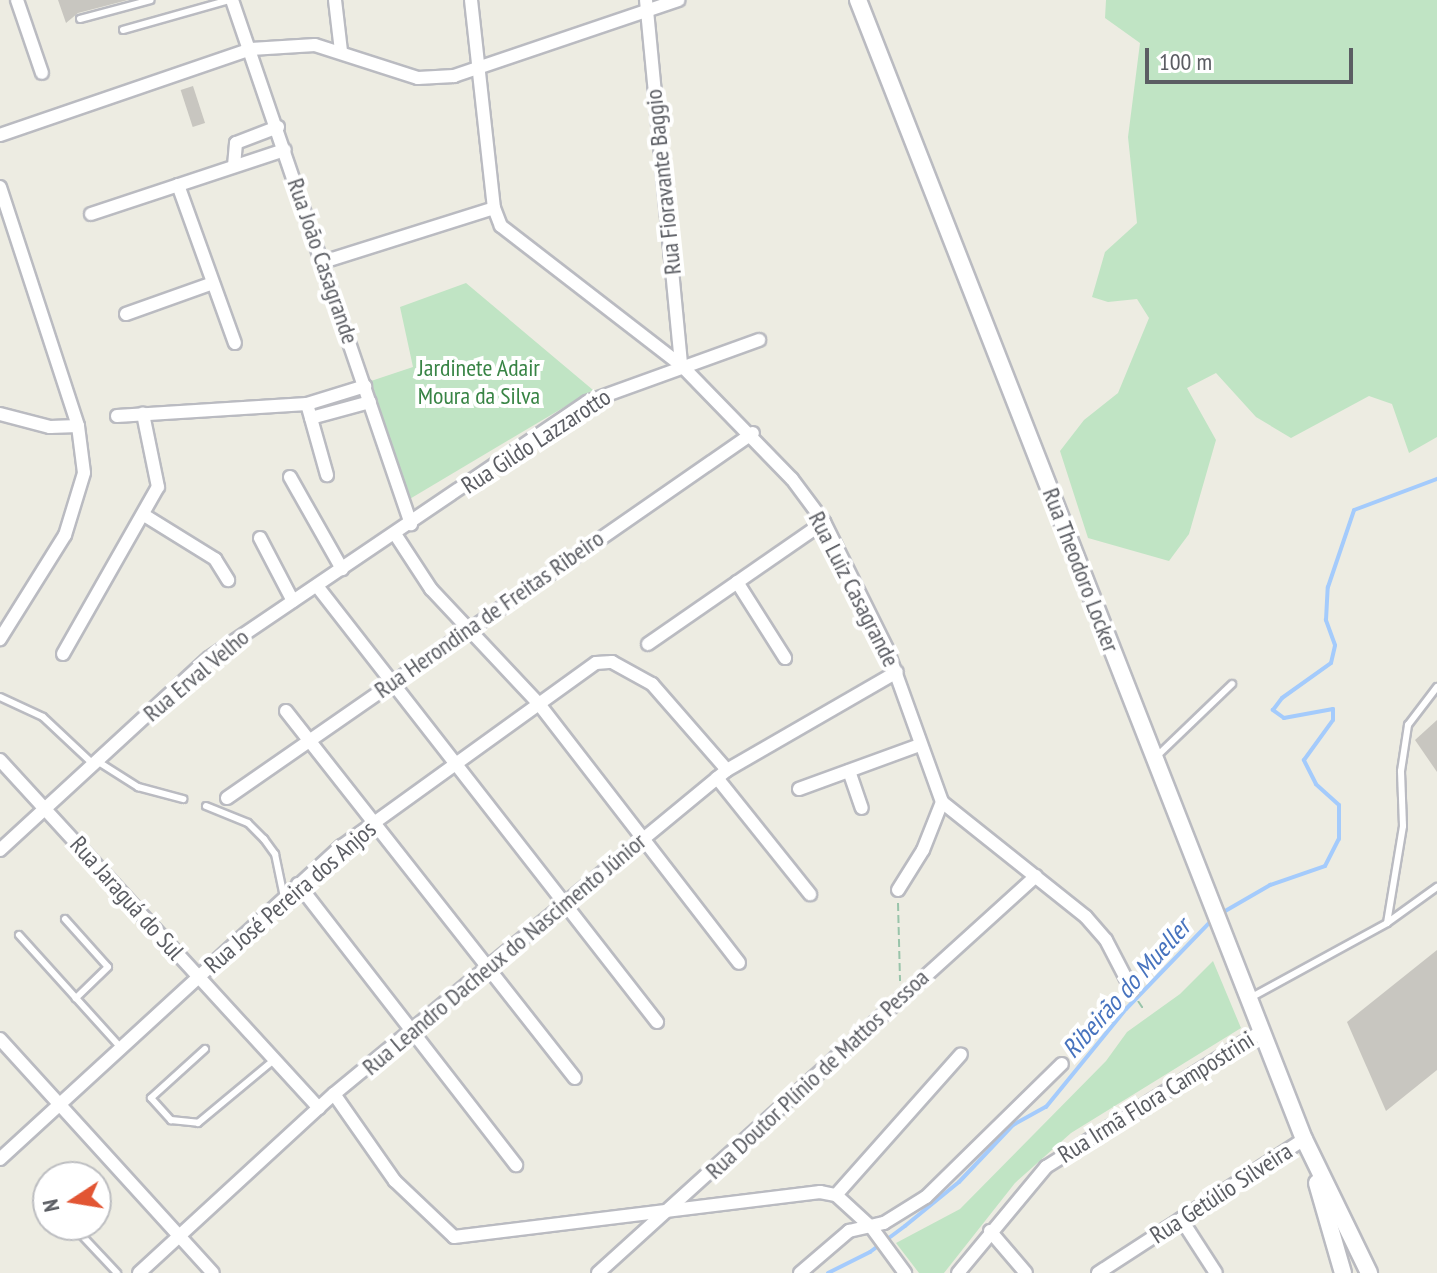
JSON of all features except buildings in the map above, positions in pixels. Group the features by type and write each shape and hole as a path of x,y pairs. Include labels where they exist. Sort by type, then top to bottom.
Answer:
{"main road":[{"name":"Rua Theodoro Locker","path":"858,0 1304,1139 1369,1273"},
{"name":"Rua Theodoro Locker","path":"1304,1139 1337,1270"}],"street":[{"path":"17,0 42,73"},
{"name":"Rua João Casagrande","path":"231,0 278,127 411,524"},
{"path":"335,0 341,51"},
{"name":"Rua Luiz Casagrande","path":"471,0 494,208 508,233 681,365 753,433 824,522 897,672 919,745 942,802 1096,928 1132,990"},
{"path":"0,135 251,49 298,44 341,51 418,78 479,72 646,6 679,0"},
{"name":"Rua Fioravante Baggio","path":"646,6 681,365"},
{"path":"234,166 236,143 278,127"},
{"path":"91,214 285,150"},
{"path":"178,185 235,343"},
{"path":"0,187 78,426 84,473 78,504 65,535 0,639"},
{"path":"323,262 494,208"},
{"path":"126,314 213,283"},
{"name":"Rua Gildo Lazzarotto","path":"411,524 587,402 681,365 759,340"},
{"path":"117,416 307,404 365,386"},
{"path":"311,418 370,402"},
{"path":"307,404 327,475"},
{"path":"0,414 50,427 78,426"},
{"path":"63,654 144,515 159,479 143,414"},
{"name":"Rua Herondina de Freitas Ribeiro","path":"227,798 753,433"},
{"path":"290,477 342,569"},
{"path":"144,515 215,559 228,580"},
{"path":"648,644 824,522"},
{"name":"Rua Erval Velho","path":"0,850 209,658 411,524"},
{"path":"395,534 466,630 539,704 739,963"},
{"path":"260,538 293,601"},
{"path":"737,582 785,658"},
{"path":"317,586 657,1022"},
{"name":"Rua José Pereira dos Anjos","path":"0,1159 298,884 374,823 601,661 652,684 722,774"},
{"name":"Rua Leandro Dacheux do Nascimento Júnior","path":"139,1273 334,1094 722,774 897,672"},
{"path":"286,711 575,1078"},
{"path":"799,789 919,745"},
{"name":"Rua Jaraguá do Sul","path":"0,760 319,1108"},
{"path":"849,771 862,808"},
{"path":"722,774 810,894"},
{"path":"898,890 923,850 942,802"},
{"name":"Rua Doutor Plínio de Mattos Pessoa","path":"598,1273 901,995 1036,876"},
{"path":"298,884 516,1165"},
{"name":"Rua Irmã Flora Campostrini","path":"958,1273 1026,1186 1066,1151 1262,1031"},
{"path":"0,1039 213,1273"},
{"path":"836,1195 961,1054"},
{"path":"879,1238 926,1197 1062,1064"},
{"path":"334,1094 395,1181 450,1235 812,1192 836,1195 879,1238 905,1273"},
{"name":"Rua Getúlio Silveira","path":"1098,1273 1304,1139"},
{"path":"1181,1219 1216,1273"},
{"path":"800,1273 849,1231 879,1238"},
{"path":"990,1231 1026,1273"}],"lane":[{"path":"80,19 151,0"},
{"path":"123,30 231,0"},
{"path":"1155,758 1232,684"},
{"path":"1387,923 1403,826 1401,771 1408,725 1437,687"},
{"path":"0,697 43,717 95,762 138,787 183,799"},
{"path":"206,806 248,823 264,839 275,854 284,897"},
{"path":"1249,999 1387,923 1437,887"},
{"path":"65,919 108,967 76,998"},
{"path":"19,935 121,1048"},
{"path":"205,1049 151,1098 171,1120 198,1123 274,1060"},
{"path":"87,1241 117,1273"}],"path":[{"path":"898,890 901,995"},
{"path":"1062,1064 1076,1061 1092,1045 1132,990"}],"green space":[{"path":"1106,0 1437,0 1437,437 1409,453 1392,404 1369,396 1291,438 1256,417 1216,373 1187,388 1216,440 1189,534 1169,561 1088,538 1060,451 1084,420 1118,393 1149,318 1137,299 1108,302 1092,297 1105,252 1137,223 1128,137 1140,43 1105,18"},
{"name":"Jardinete Adair Moura da Silva","path":"466,283 593,390 408,500 371,381 413,367 400,307"},
{"path":"1213,961 1241,1028 1071,1133 1015,1183 944,1273 919,1273 896,1243 960,1209 1106,1061 1127,1032 1180,994"}],"waterway":[{"name":"Ribeirão do Mueller","path":"1220,914 1270,885 1325,866 1339,839 1339,805 1316,784 1304,760 1333,720 1333,709 1284,718 1273,710 1282,698 1331,663 1335,645 1326,620 1328,587 1354,510 1437,479"},
{"name":"Ribeirão do Mueller","path":"828,1273 870,1252 905,1226 959,1182 1013,1125 1046,1107 1126,1009 1213,919"}]}
